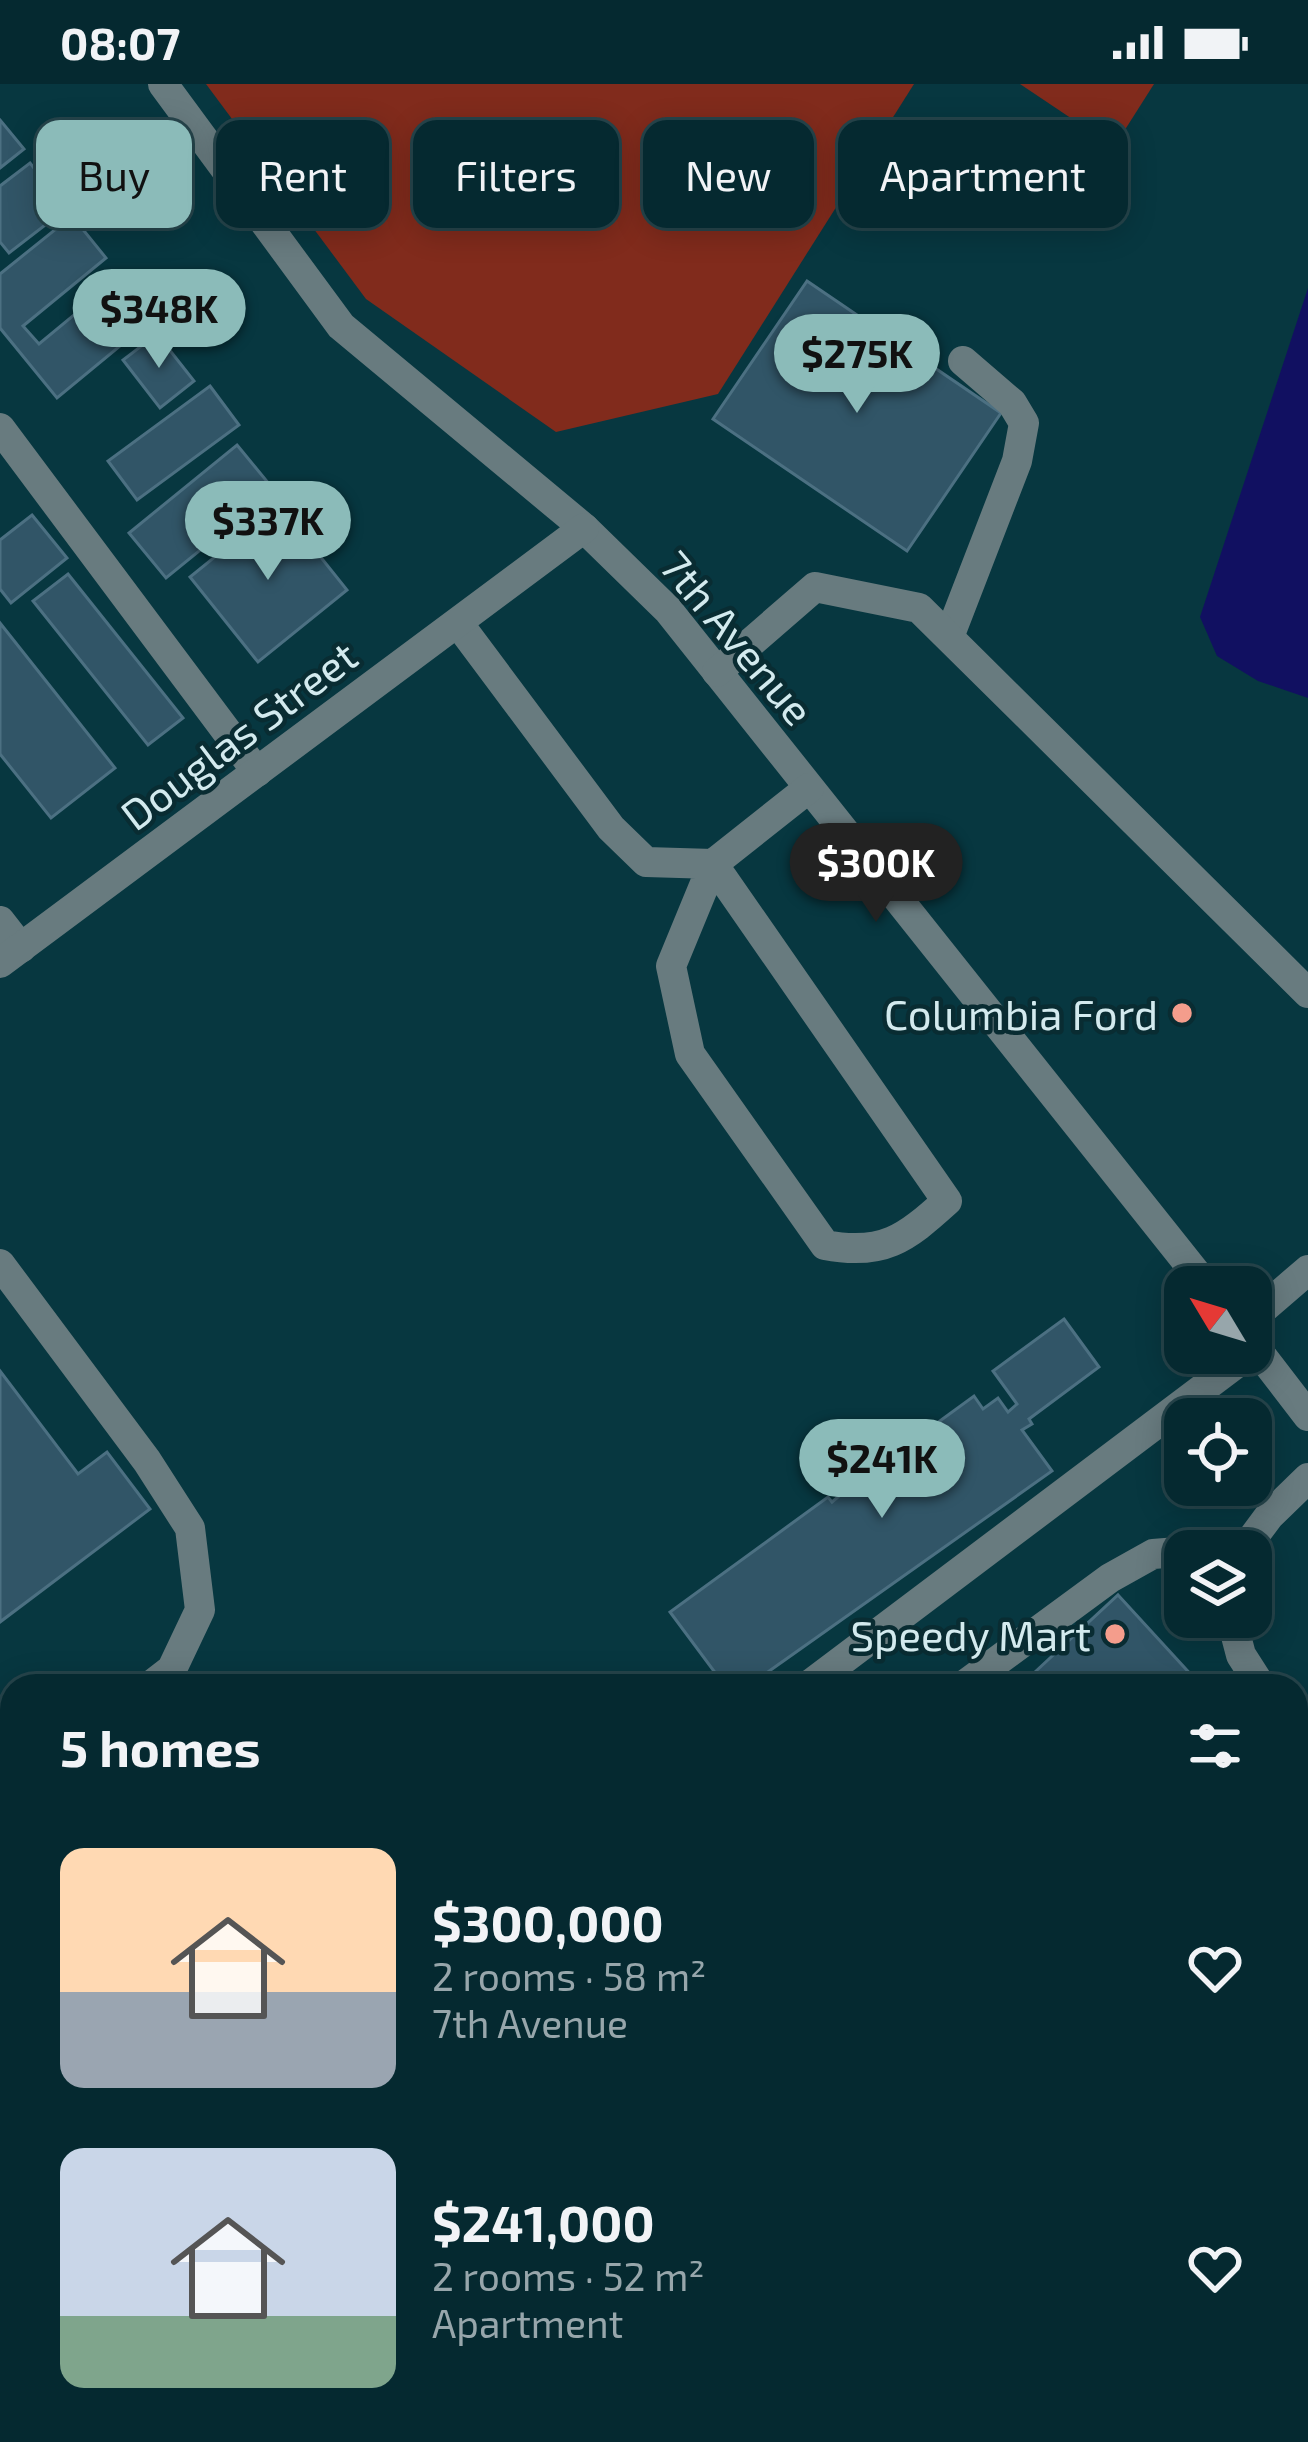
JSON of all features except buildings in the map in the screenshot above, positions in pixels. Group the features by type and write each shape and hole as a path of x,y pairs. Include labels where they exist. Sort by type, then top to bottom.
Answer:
{"street":[{"name":"7th Avenue","path":"163,84 341,326 584,528 668,610 1190,1266"},
{"path":"949,637 1017,461 1024,423 1012,403 963,361"},
{"path":"0,428 257,772"},
{"name":"Douglas Street","path":"10,956 584,528"},
{"path":"717,672 815,587 920,608 1308,993"},
{"path":"458,622 610,828 646,862 712,864"},
{"path":"712,864 946,1201 908,1236 862,1252 825,1245 690,1054 670,966 712,864 809,788"},
{"path":"0,921 10,956"},
{"path":"0,1264 147,1461 190,1528 200,1610 166,1674"},
{"path":"1272,1317 1308,1270"},
{"path":"1272,1369 1308,1416"},
{"path":"824,1674 1212,1374"},
{"path":"1259,1530 1308,1478"},
{"path":"979,1674 1110,1579 1153,1554 1164,1553"},
{"path":"1236,1638 1253,1674"}],"shaded area":[{"path":"206,84 914,84 891,120 838,120 838,204 718,394 556,432 366,299 313,228 389,228 389,120 233,120"},
{"path":"1020,84 1154,84 1128,125 1128,120 1074,120"},
{"path":"1308,288 1308,698 1258,681 1217,656 1200,617"}],"place":[{"name":"Columbia Ford","path":"1182,1013"},
{"name":"Speedy Mart","path":"1115,1634"}]}
